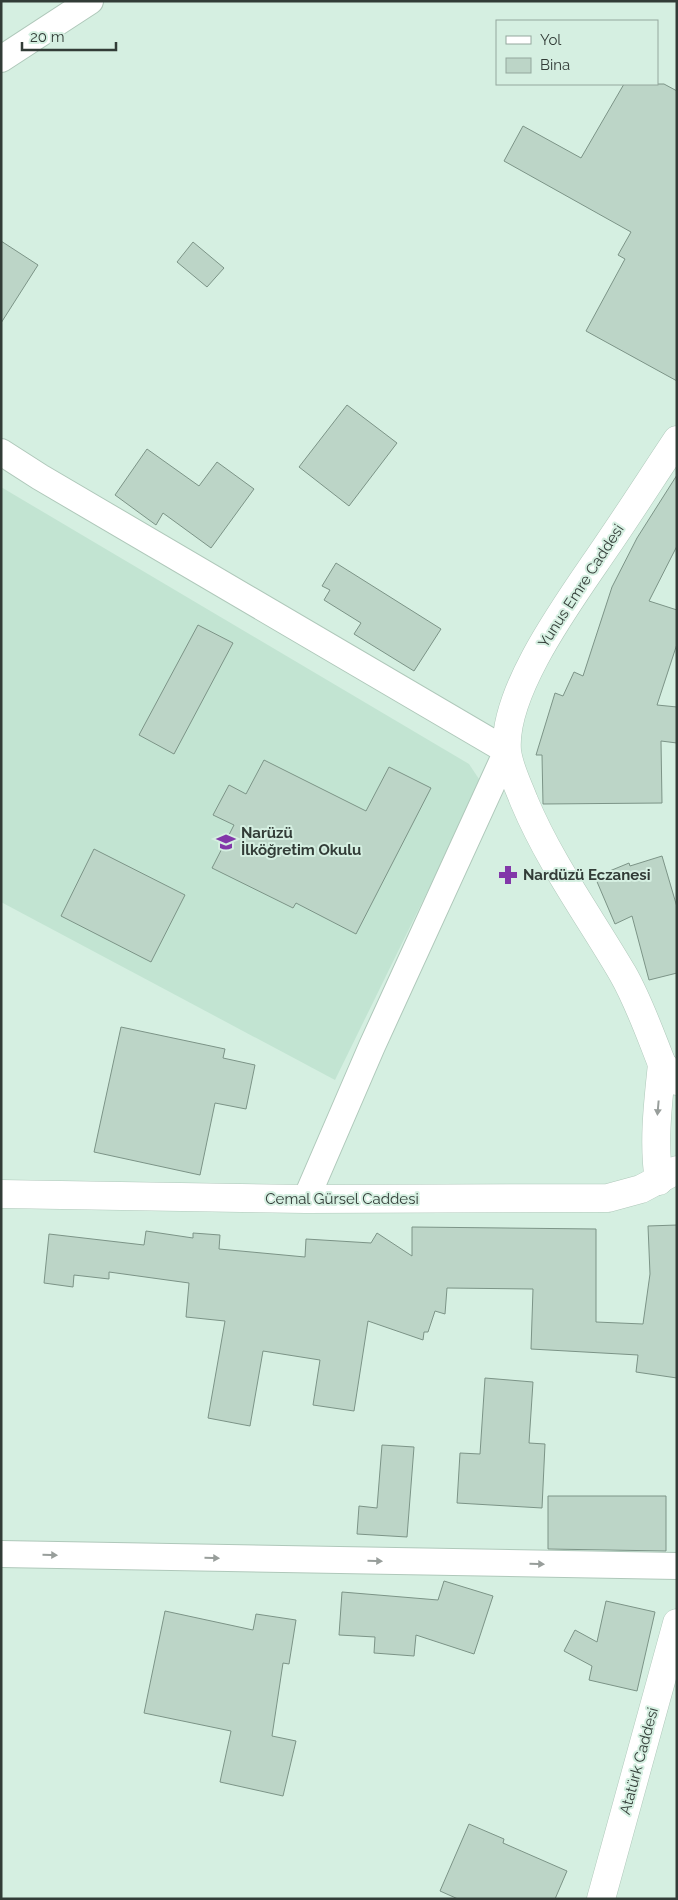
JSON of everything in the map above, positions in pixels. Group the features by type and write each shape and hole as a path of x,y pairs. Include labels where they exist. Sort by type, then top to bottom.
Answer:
{"street":[{"path":"1,58 90,1"},
{"name":"Yunus Emre Caddesi","path":"669,1072 623,975 565,883 535,828 514,777 507,752 508,726 521,688 538,652 558,616 677,440"},
{"path":"1,452 40,477 507,752 372,1046 306,1199"},
{"path":"668,1175 655,1159 656,1137 669,1072"},
{"name":"Cemal Gürsel Caddesi","path":"1,1194 306,1199 608,1198 626,1194 668,1175"},
{"path":"1,1554 677,1566"},
{"name":"Atatürk Caddesi","path":"601,1899 677,1623"}],"shaded area":[{"name":"Narüzü İlköğretim Okulu","path":"1,487 469,764 481,782 335,1080 1,902"}],"building":[{"path":"664,84 677,91 677,381 586,331 625,259 618,255 631,232 504,161 523,126 581,158 623,85"},
{"path":"1,241 38,265 1,323"},
{"path":"193,242 224,268 207,287 177,262"},
{"path":"347,405 397,443 349,506 299,467"},
{"path":"147,449 199,486 217,462 254,489 211,548 163,513 156,525 115,495"},
{"path":"677,475 677,546 649,601 677,610 677,644 657,705 677,707 677,743 661,741 662,803 543,804 542,755 536,755 555,693 563,696 574,672 583,676 612,587 637,538"},
{"path":"336,563 441,629 414,671 354,634 361,623 324,600 330,590 322,586"},
{"path":"198,625 233,643 174,754 139,735"},
{"path":"264,760 366,811 389,767 431,788 356,934 296,903 293,908 212,868 234,825 213,815 229,785 246,794"},
{"path":"94,849 185,895 151,962 61,916"},
{"path":"662,856 677,907 677,973 649,980 632,916 615,924 595,877 629,863 630,866"},
{"path":"121,1027 225,1049 223,1058 255,1065 246,1109 215,1103 200,1175 94,1152"},
{"path":"677,1225 677,1378 636,1372 638,1355 531,1349 533,1289 447,1288 445,1314 435,1311 428,1332 424,1332 423,1340 368,1321 354,1411 313,1405 320,1360 263,1351 250,1426 208,1418 225,1321 186,1317 189,1283 109,1272 109,1279 74,1275 73,1287 44,1283 49,1234 144,1245 146,1231 193,1238 193,1233 220,1235 219,1249 305,1257 306,1239 371,1243 377,1233 412,1256 412,1227 596,1229 596,1322 643,1324 650,1274 648,1226"},
{"path":"485,1378 533,1382 529,1443 545,1444 542,1508 457,1503 460,1453 480,1454"},
{"path":"382,1445 414,1447 407,1537 357,1534 359,1506 377,1508"},
{"path":"548,1496 666,1496 666,1551 548,1549"},
{"path":"444,1581 493,1596 474,1654 416,1635 414,1656 374,1653 375,1637 339,1635 342,1592 438,1600"},
{"path":"606,1601 655,1612 637,1691 589,1680 592,1666 564,1651 575,1630 597,1642"},
{"path":"165,1611 253,1630 256,1614 296,1620 289,1664 283,1663 272,1736 296,1741 283,1796 220,1782 231,1731 144,1713"},
{"path":"469,1824 504,1839 503,1843 567,1871 555,1899 458,1899 440,1891"}],"place":[{"name":"Narüzü İlköğretim Okulu","path":"226,842"},
{"name":"Nardüzü Eczanesi","path":"508,875"}]}
